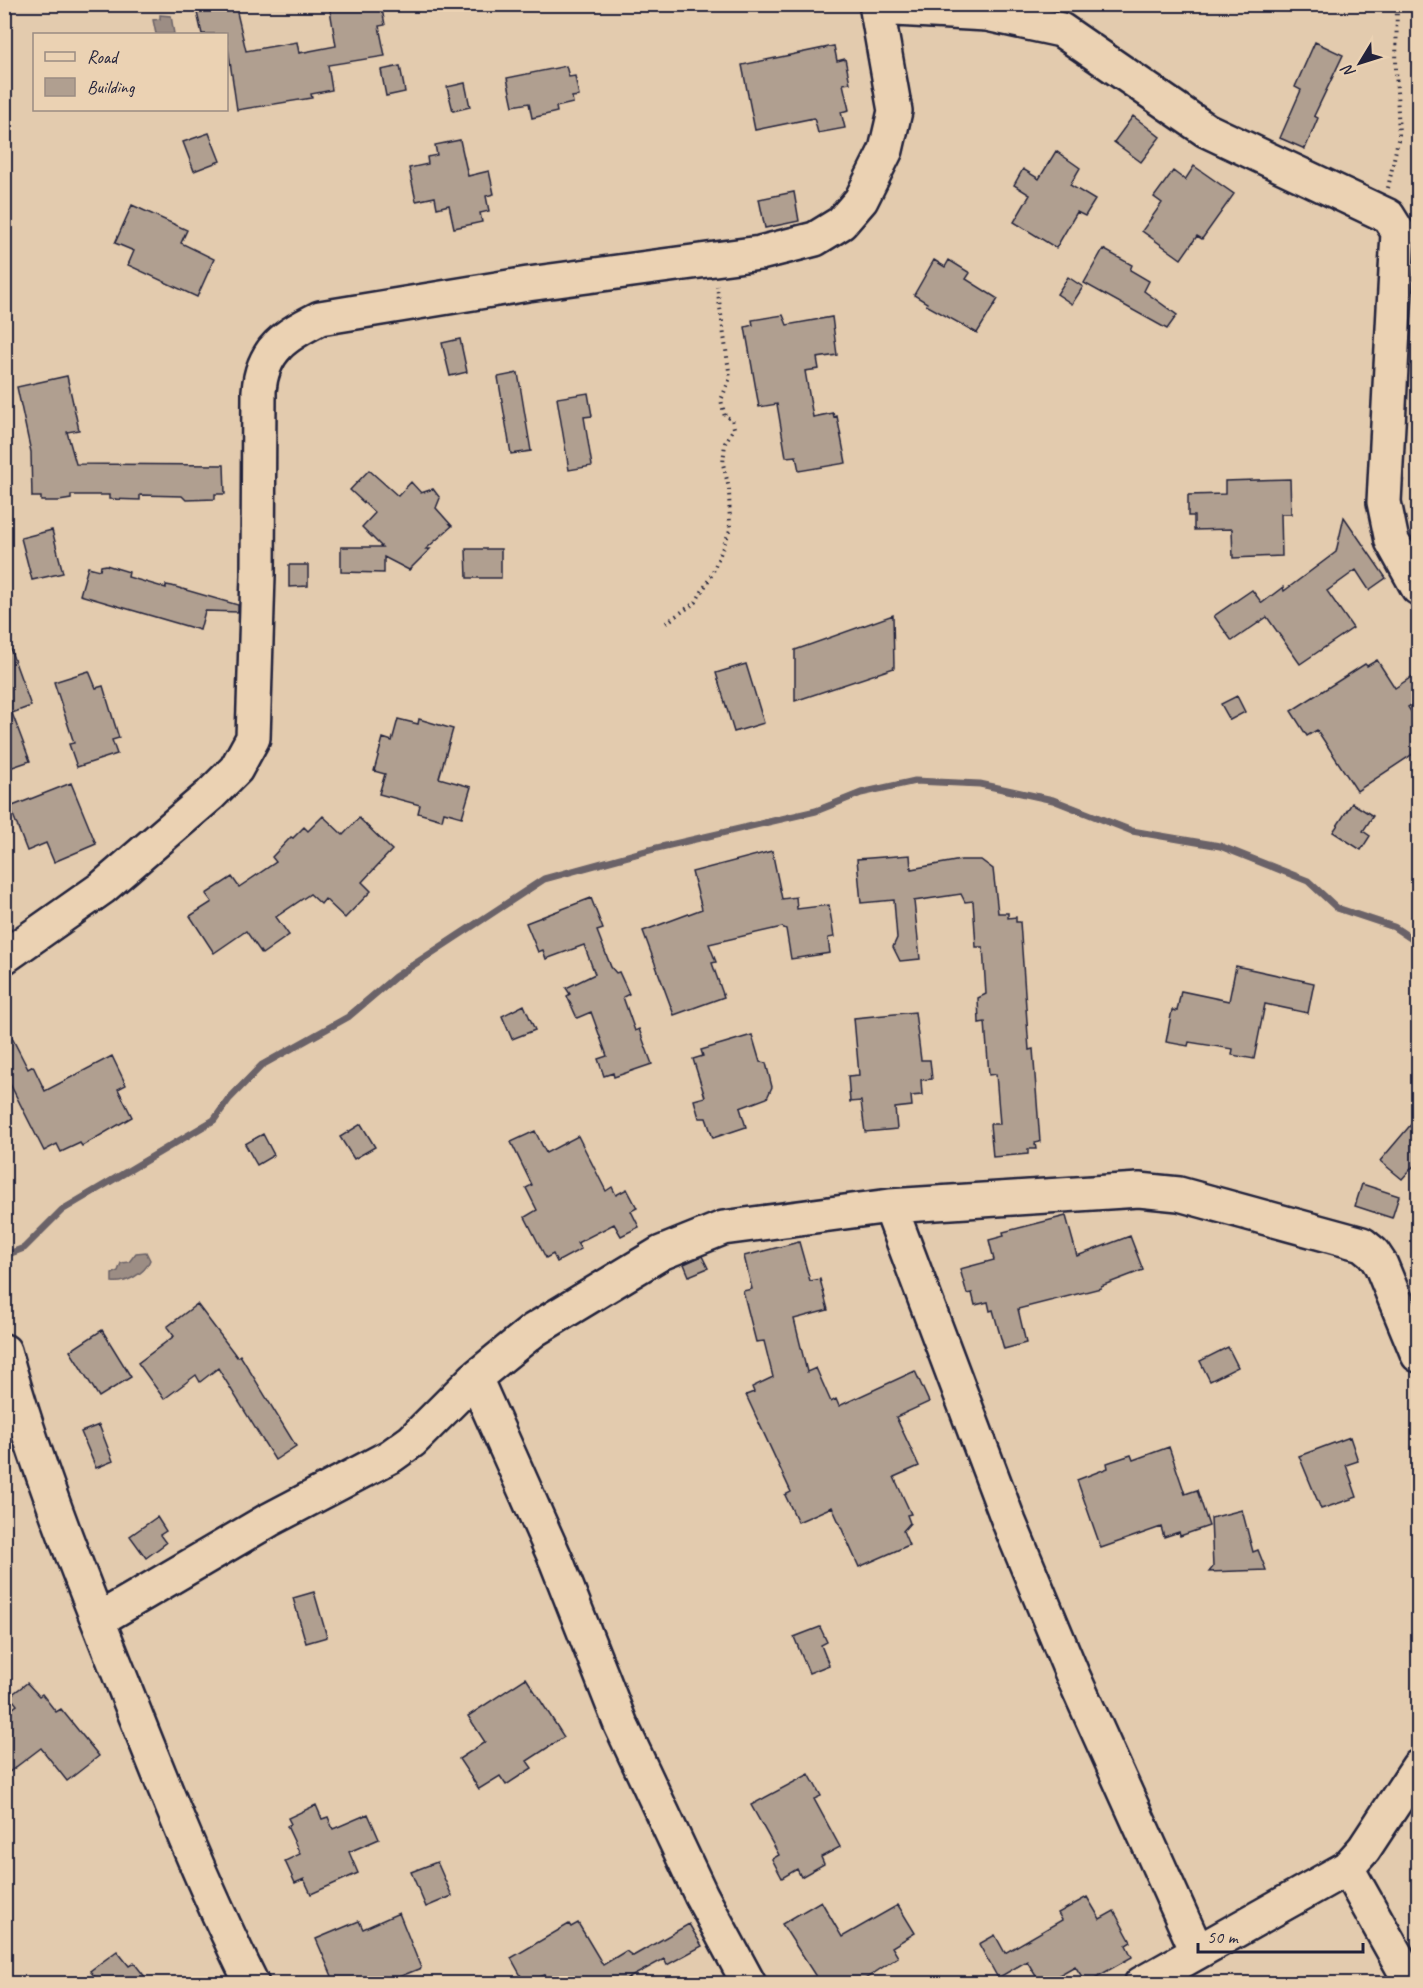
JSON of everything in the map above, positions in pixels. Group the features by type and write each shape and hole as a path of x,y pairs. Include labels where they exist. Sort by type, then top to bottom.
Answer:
{"street":[{"path":"4,957 102,888 210,795 237,768 247,753 253,738 260,379 264,362 278,344 297,330 320,318 528,284 760,253 815,239 841,223 861,200 886,150 895,111 877,6 987,14 1061,30 1206,130 1401,229 1384,502 1392,542 1419,588"},
{"path":"98,1620 269,1520 391,1456 412,1441 475,1378 534,1330 661,1253 723,1228 890,1206 1160,1190 1362,1244 1373,1252 1381,1265 1419,1355"},
{"path":"890,1206 1009,1522 1073,1676 1197,1951"},
{"path":"4,1351 61,1522 98,1620 206,1890 252,1983"},
{"path":"475,1378 556,1560 621,1725 701,1894 749,1983"},
{"path":"1141,1983 1347,1868 1364,1849 1419,1767"},
{"path":"1347,1868 1412,1983"}],"path":[{"path":"1396,4 1396,69 1400,135 1389,186 1401,229"},
{"path":"666,623 696,602 712,574 730,530 729,488 723,464 725,443 734,428 732,419 725,417 721,400 730,378 717,282 719,272 732,257"}],"shaded area":[{"path":"160,15 171,16 174,33 156,33 153,20 160,19"},
{"path":"146,1252 150,1260 144,1270 128,1280 112,1282 112,1274 118,1271 121,1263 129,1262 136,1253"}],"building":[{"path":"195,4 235,4 246,51 297,42 299,53 336,46 329,4 373,4 373,10 382,9 385,25 379,26 385,56 328,65 332,90 311,94 312,98 237,110 228,33 202,33"},
{"path":"1315,42 1343,55 1314,116 1318,118 1305,149 1280,138 1301,90 1295,87"},
{"path":"834,46 837,61 845,59 850,83 843,84 849,110 841,112 845,128 818,133 814,118 755,130 742,65"},
{"path":"400,66 405,92 386,96 381,70"},
{"path":"566,66 569,77 575,76 579,96 572,97 573,103 556,107 557,112 532,118 529,103 513,106 507,78"},
{"path":"465,83 470,107 453,111 447,87"},
{"path":"1133,116 1160,137 1141,162 1114,142"},
{"path":"209,133 220,161 194,171 183,142"},
{"path":"460,140 468,176 489,171 494,194 486,196 489,211 480,213 482,222 454,228 449,205 437,208 435,197 416,201 409,168 428,164 427,157 437,155 435,145"},
{"path":"1056,151 1080,168 1070,185 1095,200 1085,216 1077,212 1056,248 1014,222 1030,195 1014,185 1023,169 1039,179"},
{"path":"1194,166 1234,194 1202,239 1197,236 1181,259 1142,231 1162,203 1154,197 1173,171 1185,180"},
{"path":"794,192 799,221 765,228 759,199"},
{"path":"132,205 187,230 181,243 214,259 197,297 128,265 134,251 115,243"},
{"path":"1103,249 1132,265 1130,270 1149,281 1144,291 1177,315 1167,329 1084,283"},
{"path":"934,260 945,267 949,260 970,273 966,279 998,299 977,333 926,305 927,303 914,295"},
{"path":"1068,277 1083,287 1072,304 1057,294"},
{"path":"783,315 787,325 832,317 837,355 817,358 819,369 805,371 813,417 833,413 834,417 837,416 846,463 799,471 796,456 786,457 777,404 759,407 745,327 753,325 752,320"},
{"path":"460,339 467,372 450,376 442,343"},
{"path":"518,373 531,451 511,454 498,377"},
{"path":"67,376 79,430 67,432 76,464 224,465 225,494 215,494 215,499 186,500 182,496 140,495 140,500 109,499 109,495 71,495 71,499 59,501 41,501 41,497 32,497 31,452 17,387"},
{"path":"588,393 592,416 584,417 592,466 569,470 557,398"},
{"path":"369,470 398,496 411,482 421,493 433,489 440,498 436,508 452,526 426,549 430,549 409,570 384,557 384,573 341,572 341,547 382,547 362,527 375,513 350,490"},
{"path":"1290,479 1291,514 1281,514 1282,556 1233,558 1232,529 1194,530 1194,516 1188,516 1188,495 1225,494 1225,481"},
{"path":"1344,517 1386,578 1369,590 1356,570 1327,591 1353,628 1300,664 1267,617 1232,641 1214,616 1252,590 1262,603 1283,587 1284,591 1336,552"},
{"path":"52,530 63,573 32,580 21,538"},
{"path":"466,549 501,549 501,578 467,578"},
{"path":"106,565 129,572 128,577 166,588 166,585 172,586 238,605 238,612 205,611 200,630 80,595 88,567 100,570 101,566"},
{"path":"289,565 308,565 308,586 289,587"},
{"path":"893,615 894,668 795,701 795,650"},
{"path":"7,640 31,706 12,713 30,761 4,770 4,641"},
{"path":"1377,660 1395,688 1419,672 1419,700 1408,707 1419,724 1419,746 1413,754 1357,791 1317,730 1307,736 1291,711 1365,664 1367,666"},
{"path":"746,664 764,723 734,732 716,673"},
{"path":"89,671 96,688 103,686 119,738 112,740 117,754 77,767 69,744 74,743 54,682"},
{"path":"1237,696 1245,712 1230,720 1221,704"},
{"path":"398,719 418,724 419,719 453,729 439,778 471,787 462,817 444,812 442,820 418,813 420,805 379,794 385,774 374,771 383,738 392,741"},
{"path":"71,783 96,844 54,862 46,843 27,851 10,807"},
{"path":"1352,803 1373,816 1363,831 1370,836 1361,850 1333,832"},
{"path":"323,816 343,835 359,818 392,850 362,882 371,891 345,918 325,899 321,904 310,894 276,917 289,935 262,954 246,931 214,953 190,916 212,902 206,894 232,877 239,887 276,862 272,857 291,837 293,838 304,827 308,831"},
{"path":"772,851 782,899 796,897 797,909 829,905 834,937 828,938 830,953 791,959 786,929 782,927 709,944 716,962 712,963 724,997 674,1015 643,931 702,909 692,872"},
{"path":"910,855 911,869 961,860 981,860 993,869 998,913 1008,913 1008,918 1016,917 1016,922 1020,922 1029,1050 1033,1049 1040,1142 1035,1143 1036,1149 1028,1149 1028,1154 993,1157 990,1124 1000,1124 996,1074 989,1075 985,1022 979,1023 978,998 986,994 983,947 976,947 973,901 965,902 961,894 914,901 920,959 900,961 893,947 897,938 894,900 861,903 857,859"},
{"path":"591,898 603,929 597,931 611,967 616,973 619,972 629,994 623,997 635,1031 639,1029 652,1064 614,1077 613,1073 604,1076 598,1059 607,1056 591,1012 577,1018 567,996 570,994 566,988 595,974 584,945 546,959 543,950 538,952 526,923"},
{"path":"1236,966 1314,983 1308,1013 1265,1004 1254,1059 1232,1055 1233,1049 1189,1042 1188,1046 1166,1042 1172,1010 1177,1011 1181,991 1229,1001"},
{"path":"524,1005 535,1030 512,1039 502,1016"},
{"path":"915,1012 921,1060 930,1060 932,1079 921,1080 922,1095 911,1096 912,1106 895,1108 897,1129 865,1132 861,1101 850,1102 848,1076 859,1075 854,1018"},
{"path":"4,1022 28,1069 33,1066 45,1091 112,1056 126,1085 118,1089 132,1117 82,1146 80,1143 61,1152 57,1144 44,1151 4,1072"},
{"path":"752,1035 760,1062 766,1063 772,1087 767,1098 740,1108 746,1127 713,1138 706,1118 699,1118 694,1100 705,1097 693,1059 703,1056 701,1050"},
{"path":"1419,1115 1419,1160 1402,1179 1380,1161"},
{"path":"361,1124 375,1147 354,1159 340,1137"},
{"path":"535,1131 546,1153 578,1136 606,1191 612,1187 616,1195 627,1189 637,1208 631,1211 639,1227 621,1236 614,1224 577,1243 581,1249 557,1262 553,1254 546,1258 525,1217 537,1210 526,1188 532,1185 511,1142"},
{"path":"263,1134 274,1155 257,1165 245,1144"},
{"path":"1362,1184 1399,1196 1392,1218 1355,1206"},
{"path":"1066,1216 1077,1256 1130,1236 1143,1270 1101,1286 1101,1288 1018,1309 1026,1343 1004,1349 993,1310 990,1311 988,1302 975,1305 972,1293 967,1294 960,1269 994,1260 989,1240 1004,1236 1003,1232"},
{"path":"799,1242 810,1281 820,1279 828,1310 794,1319 807,1372 816,1368 831,1402 836,1399 839,1406 915,1371 929,1402 896,1417 919,1466 894,1477 911,1514 907,1515 910,1523 903,1531 909,1545 859,1567 832,1507 798,1522 785,1495 791,1492 746,1395 754,1392 752,1387 773,1377 764,1341 756,1342 743,1291 752,1289 744,1256"},
{"path":"702,1256 708,1268 689,1276 684,1264"},
{"path":"197,1304 237,1357 240,1355 296,1446 275,1460 218,1368 200,1382 196,1375 164,1399 138,1363 174,1336 167,1327"},
{"path":"102,1330 131,1377 99,1397 70,1351"},
{"path":"1228,1347 1238,1367 1210,1381 1200,1361"},
{"path":"99,1425 113,1461 96,1468 81,1432"},
{"path":"1350,1437 1358,1461 1346,1465 1357,1497 1321,1509 1299,1456"},
{"path":"1169,1447 1185,1494 1197,1490 1209,1526 1180,1536 1179,1532 1164,1537 1161,1527 1101,1548 1077,1480 1108,1468 1107,1463 1131,1455 1133,1460"},
{"path":"1242,1510 1253,1552 1258,1550 1266,1570 1209,1572 1213,1567 1211,1518"},
{"path":"157,1517 166,1531 160,1535 166,1543 146,1558 130,1536"},
{"path":"314,1592 327,1637 306,1643 293,1598"},
{"path":"820,1627 827,1642 821,1645 829,1665 809,1673 794,1637"},
{"path":"526,1678 564,1737 527,1761 532,1768 506,1785 500,1776 479,1789 459,1759 485,1742 468,1716"},
{"path":"27,1683 39,1696 42,1694 56,1712 61,1709 99,1756 67,1781 41,1748 4,1776 4,1715 17,1705 10,1696"},
{"path":"809,1774 821,1796 814,1799 840,1847 821,1857 824,1864 801,1877 797,1869 782,1878 772,1859 779,1855 751,1805"},
{"path":"316,1805 322,1819 328,1817 333,1829 368,1814 379,1839 349,1852 358,1873 311,1894 304,1879 295,1883 285,1861 300,1854 287,1826 291,1824 288,1818"},
{"path":"437,1862 452,1896 426,1907 411,1872"},
{"path":"1087,1897 1100,1919 1114,1911 1131,1942 1126,1945 1132,1957 1086,1983 1075,1966 1045,1983 1040,1983 1027,1961 998,1978 979,1944 995,1935 1005,1953 1062,1920 1058,1913"},
{"path":"821,1901 842,1937 898,1905 915,1933 892,1947 898,1957 859,1983 820,1983 782,1924"},
{"path":"399,1913 421,1968 384,1983 335,1983 316,1939 359,1921 363,1929"},
{"path":"578,1923 603,1965 626,1951 633,1956 689,1924 702,1946 667,1965 664,1959 620,1983 550,1983 545,1975 525,1983 511,1958 569,1924 571,1927"},
{"path":"117,1951 129,1966 134,1963 150,1983 100,1983 90,1971"}],"waterway":[{"path":"6,1255 24,1248 62,1210 214,1120 229,1099 262,1065 348,1017 395,977 544,879 657,848 816,811 861,793 915,781 980,784 1053,800 1132,831 1220,846 1308,881 1337,908 1394,927 1418,943"}]}
